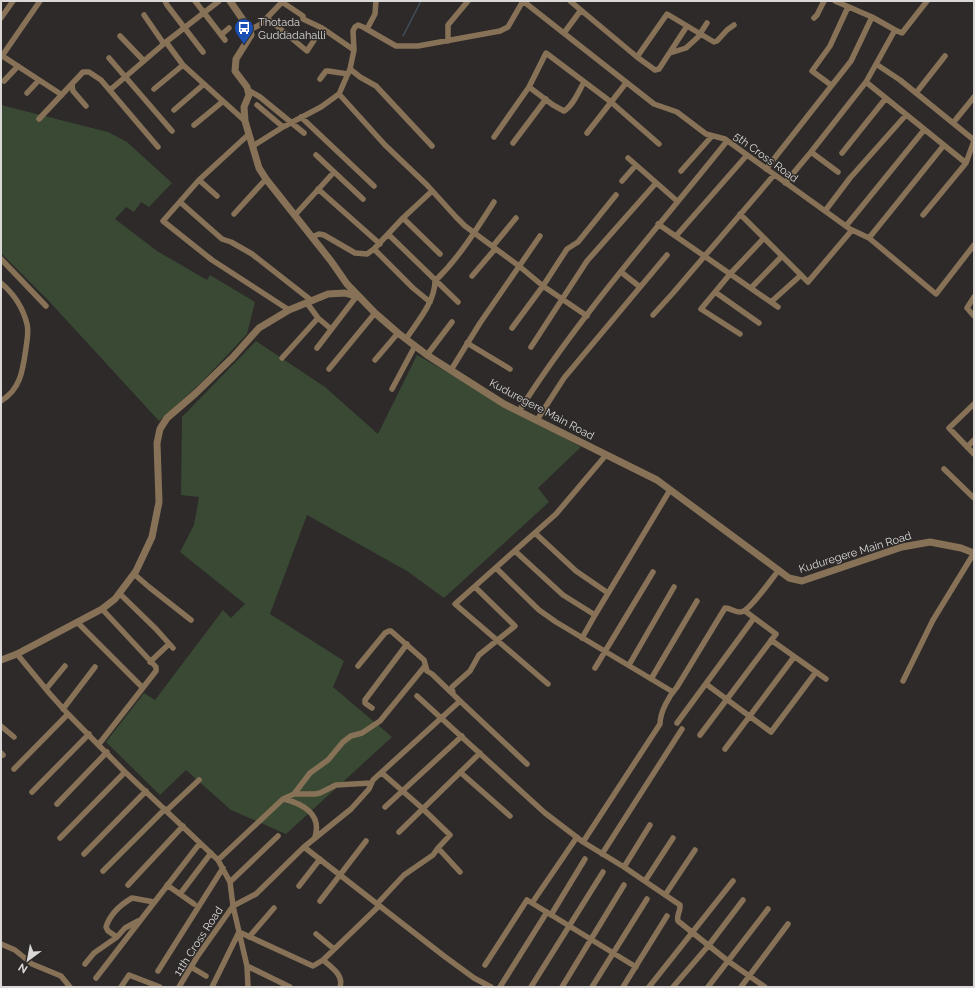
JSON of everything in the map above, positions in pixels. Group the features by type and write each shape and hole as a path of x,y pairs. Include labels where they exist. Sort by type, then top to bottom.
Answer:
{"street":[{"path":"1,18 13,1"},
{"path":"40,1 2,56 62,95"},
{"path":"165,1 184,28 204,52"},
{"path":"195,1 225,40"},
{"path":"110,90 165,43 219,1"},
{"path":"230,1 250,30 251,35 236,60 235,71 248,90 260,97 304,133"},
{"path":"367,29 375,14 376,1"},
{"path":"448,41 448,25 468,1"},
{"path":"253,146 283,127 321,107 339,94 349,72 354,50 353,31 358,25 396,46 418,46 500,31 508,27 523,1"},
{"name":"5th Cross Road","path":"523,1 654,104 677,112 706,134 727,141 748,155 824,211 852,230 869,238 936,294 974,245"},
{"path":"570,1 637,57 655,70 661,68 688,26"},
{"path":"814,18 824,1"},
{"path":"835,1 902,33 927,1"},
{"path":"250,30 261,24 282,2 303,16 303,18 322,28 354,50"},
{"path":"831,85 812,71 830,46 848,7"},
{"path":"564,33 581,10"},
{"path":"637,57 667,14 714,42 734,25"},
{"path":"144,15 183,65 245,122"},
{"path":"267,18 307,51 322,28"},
{"path":"766,168 851,61 872,18"},
{"path":"670,53 686,48 707,23"},
{"path":"221,35 229,28"},
{"path":"785,183 866,82 895,30"},
{"path":"120,36 144,61"},
{"path":"494,137 529,87 546,53 611,102 659,144"},
{"path":"916,93 945,56"},
{"path":"109,58 172,131"},
{"path":"876,64 900,80 974,140 966,163 923,214"},
{"path":"154,89 183,65"},
{"path":"4,81 18,66"},
{"path":"320,79 326,71 349,72 376,86 432,146"},
{"path":"39,119 83,72 89,72 101,80 158,147"},
{"path":"28,93 39,80"},
{"path":"529,87 564,110 567,109 572,103 584,82"},
{"path":"866,82 966,163"},
{"path":"587,133 626,83"},
{"path":"174,110 204,84"},
{"path":"72,85 73,91 86,106"},
{"name":"Kuduregere Main Road","path":"248,90 249,95 244,107 245,122 260,168 266,179 296,215 358,297 398,333 427,355 504,404 657,480 789,578 802,581 902,547 930,542 961,548 974,553"},
{"path":"339,94 386,145 418,175 456,218 543,286 587,316"},
{"path":"953,123 974,96"},
{"path":"842,153 886,98"},
{"path":"513,143 546,99"},
{"path":"194,125 222,102"},
{"path":"257,105 283,127"},
{"path":"824,211 850,178 906,114"},
{"path":"301,117 374,186"},
{"path":"846,226 924,130"},
{"path":"249,134 199,180 164,221 212,260 289,310"},
{"path":"681,171 712,136"},
{"path":"519,411 544,371 658,224 727,141"},
{"path":"869,238 944,145"},
{"path":"811,152 838,172"},
{"path":"316,155 363,199"},
{"path":"676,236 748,155"},
{"path":"628,158 677,201"},
{"path":"622,181 636,165"},
{"path":"296,215 334,172"},
{"path":"654,314 774,175"},
{"path":"234,214 266,179"},
{"path":"199,180 217,196"},
{"path":"531,347 587,261 656,183"},
{"path":"318,189 380,244"},
{"path":"312,237 319,234 324,235 355,253 367,254 380,244 403,218 432,191"},
{"path":"512,328 543,286 567,249 578,242 616,194"},
{"path":"180,202 222,239 231,242 252,254 309,302 318,318 331,328"},
{"path":"406,339 430,302 435,289 435,281 450,267 494,202"},
{"path":"740,214 808,282 852,230"},
{"path":"403,218 440,254"},
{"path":"472,276 516,218"},
{"path":"658,224 778,307"},
{"path":"389,235 458,302"},
{"path":"451,370 467,343 540,236"},
{"path":"740,334 701,309 730,274 764,238"},
{"path":"374,249 413,288 430,302"},
{"path":"536,420 564,378 667,255"},
{"path":"751,288 782,256"},
{"path":"1,259 46,306"},
{"path":"621,272 640,287"},
{"path":"771,302 801,275"},
{"path":"1,283 14,296 25,318 28,332 22,374 15,388 5,399 1,401"},
{"path":"715,292 760,323"},
{"path":"1,660 18,654 102,609 114,599 134,574 152,537 159,502 157,444 160,429 167,418 196,393 233,357 259,328 289,310 328,294 345,293 358,297 331,328 317,348"},
{"path":"974,298 967,308 974,316"},
{"path":"329,369 375,313"},
{"path":"282,358 318,318"},
{"path":"427,355 452,322"},
{"path":"375,360 398,333"},
{"path":"467,343 510,369"},
{"path":"392,389 415,346"},
{"path":"974,404 949,428 974,454"},
{"path":"967,447 974,440"},
{"path":"548,684 455,604 556,514 606,455"},
{"path":"944,469 974,498"},
{"path":"582,638 670,490"},
{"path":"535,533 576,571 608,593"},
{"path":"515,551 563,595 595,615"},
{"path":"904,681 933,620 974,553"},
{"path":"496,568 539,610 556,622 672,692"},
{"path":"583,842 660,724 660,717 672,692 677,687 726,608 740,613 745,611 779,570"},
{"path":"595,668 653,572"},
{"path":"134,574 191,620"},
{"path":"453,695 452,687 470,671 479,654 515,626 475,587"},
{"path":"629,665 674,587"},
{"path":"119,593 171,646 150,662"},
{"path":"651,678 697,601"},
{"path":"99,744 156,670 156,667 102,609"},
{"path":"700,735 776,634 745,611"},
{"path":"677,723 754,618"},
{"path":"77,622 142,687"},
{"path":"358,666 387,631 392,631 424,660 427,671 432,674 527,764"},
{"path":"771,640 826,679"},
{"path":"372,708 365,703 365,700 407,644"},
{"path":"18,654 63,709 218,860 230,882 238,932 247,966 248,987"},
{"path":"725,749 794,657"},
{"path":"46,689 65,666"},
{"path":"294,794 310,773 328,760 343,742 351,736 362,733 380,721 425,666"},
{"path":"63,709 95,667"},
{"path":"706,684 771,732 816,672"},
{"path":"417,696 545,813 583,842 646,881 680,906 677,916 678,921 708,946 765,987"},
{"path":"233,906 256,894 315,837 351,809 369,789 371,783 460,701"},
{"path":"14,769 68,714"},
{"path":"1,726 14,737"},
{"path":"602,854 682,729"},
{"path":"32,792 89,734"},
{"path":"385,807 462,736"},
{"path":"57,804 107,752"},
{"path":"399,832 480,753"},
{"path":"60,838 126,772"},
{"path":"460,772 510,816"},
{"path":"238,932 314,965 323,960 378,905 404,875 432,854 450,835 382,773"},
{"path":"103,871 199,780"},
{"path":"218,860 283,799 294,794 320,793 336,785 371,783"},
{"path":"84,854 146,791"},
{"path":"283,799 300,805 312,814 316,821 317,827 315,837"},
{"path":"624,867 650,825"},
{"path":"128,885 183,826"},
{"path":"230,882 278,836"},
{"path":"532,903 577,837"},
{"path":"646,881 673,838"},
{"path":"320,901 366,841"},
{"path":"96,978 200,843"},
{"path":"304,847 474,978 491,987"},
{"path":"438,848 460,872"},
{"path":"666,895 695,850"},
{"path":"180,894 211,853"},
{"path":"299,886 320,859"},
{"path":"500,987 585,859"},
{"path":"158,971 223,868"},
{"path":"532,987 603,872"},
{"path":"649,987 733,881"},
{"path":"562,987 624,884"},
{"path":"167,885 194,904"},
{"path":"117,937 108,930 106,926 119,905 132,898 154,902"},
{"path":"592,987 647,899"},
{"path":"485,965 527,900 636,967"},
{"path":"673,987 708,946 743,900"},
{"name":"11th Cross Road","path":"179,987 233,906"},
{"path":"249,937 274,908"},
{"path":"708,987 768,910"},
{"path":"623,987 667,916"},
{"path":"85,964 94,953 117,937 125,928 141,920"},
{"path":"741,987 788,924"},
{"path":"212,987 238,932"},
{"path":"316,934 334,949"},
{"path":"1,944 15,950 32,964 61,976 70,987"},
{"path":"323,960 338,973 341,983 340,987"},
{"path":"247,966 290,987"},
{"path":"191,967 206,976"},
{"path":"121,987 129,975 150,985 160,987"}],"green space":[{"path":"1,105 108,132 127,142 172,183 149,207 141,202 134,212 126,207 115,219 157,251 207,280 210,275 255,302 247,334 203,381 159,421 47,299 1,253"},
{"path":"256,341 325,387 378,434 417,355 581,447 538,488 549,502 444,598 407,571 307,515 270,614 344,661 333,687 392,737 286,834 231,810 186,770 160,795 106,742 144,693 155,700 223,610 231,618 245,604 180,552 194,525 199,497 181,495 182,417"}],"waterway":[{"path":"403,36 421,1"}],"place":[{"name":"Thotada Guddadahalli","path":"244,45"}]}
